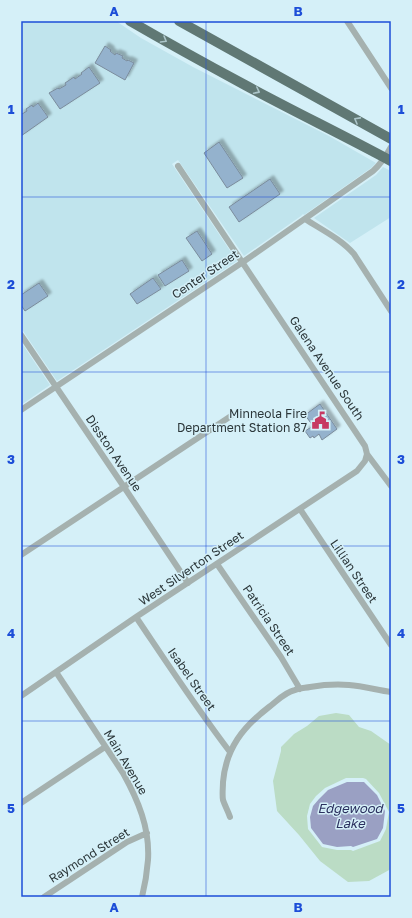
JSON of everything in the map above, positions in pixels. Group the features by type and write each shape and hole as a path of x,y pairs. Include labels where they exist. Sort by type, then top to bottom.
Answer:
{"highway":[{"path":"130,21 269,98 388,160"},
{"path":"179,21 391,139"}],"street":[{"path":"347,21 391,88"},
{"name":"Center Street","path":"21,410 243,262 373,171 388,160 391,147"},
{"name":"Galena Avenue South","path":"178,166 365,446 367,454 391,486"},
{"path":"305,219 347,246 354,254 391,311"},
{"name":"Disston Avenue","path":"21,335 188,583"},
{"path":"21,555 231,416"},
{"name":"West Silverton Street","path":"21,696 357,471 365,461 367,454"},
{"name":"Lillian Street","path":"300,509 391,645"},
{"name":"Patricia Street","path":"218,564 281,657 300,689"},
{"name":"Isabel Street","path":"136,618 178,680 230,752"},
{"name":"Main Avenue","path":"56,672 123,773 132,789 143,815 147,833 148,861 142,897"},
{"path":"230,817 223,800 222,792 230,752 240,735 265,710 289,692 300,689 333,685 349,685 391,692"},
{"path":"21,803 105,747"},
{"name":"Raymond Street","path":"44,897 127,842 147,833"}],"shaded area":[{"path":"21,21 116,21 141,38 193,67 329,136 376,163 371,168 244,256 178,160 172,164 237,261 57,381 21,328"},
{"path":"383,167 391,171 391,217 350,243 314,218 376,175"},
{"path":"21,342 50,385 21,405"}],"green space":[{"path":"336,713 349,715 359,727 371,731 391,745 391,869 369,881 348,882 320,861 277,811 273,781 281,747 294,734 319,716","holes":["346,778 366,779 379,793 389,812 386,829 380,841 353,851 322,847 308,829 307,816 310,804 325,788"]}],"water":[{"name":"Edgewood Lake","path":"347,782 364,782 377,795 385,811 383,828 377,839 353,847 337,847 323,844 311,828 310,817 313,806 328,790"}],"building":[{"path":"105,46 115,55 116,53 123,56 122,58 127,61 128,60 134,63 125,80 95,63"},
{"path":"89,67 100,83 60,109 49,93 66,85 65,83 74,77 75,79"},
{"path":"38,103 48,117 21,136 21,113 22,114 27,111 26,109 32,105 33,107"},
{"path":"219,142 243,178 227,188 204,153"},
{"path":"270,179 280,194 239,222 229,207"},
{"path":"197,231 212,254 202,261 186,238"},
{"path":"182,260 189,271 165,286 158,275"},
{"path":"153,278 161,289 137,304 130,294"},
{"path":"39,283 48,296 25,311 21,305 21,295"},
{"name":"Minneola Fire Department Station 87","path":"320,404 337,429 322,440 319,434 314,438 313,436 310,438 305,431 313,426 305,415"}],"place":[{"name":"Minneola Fire Department Station 87","path":"320,420"}]}
